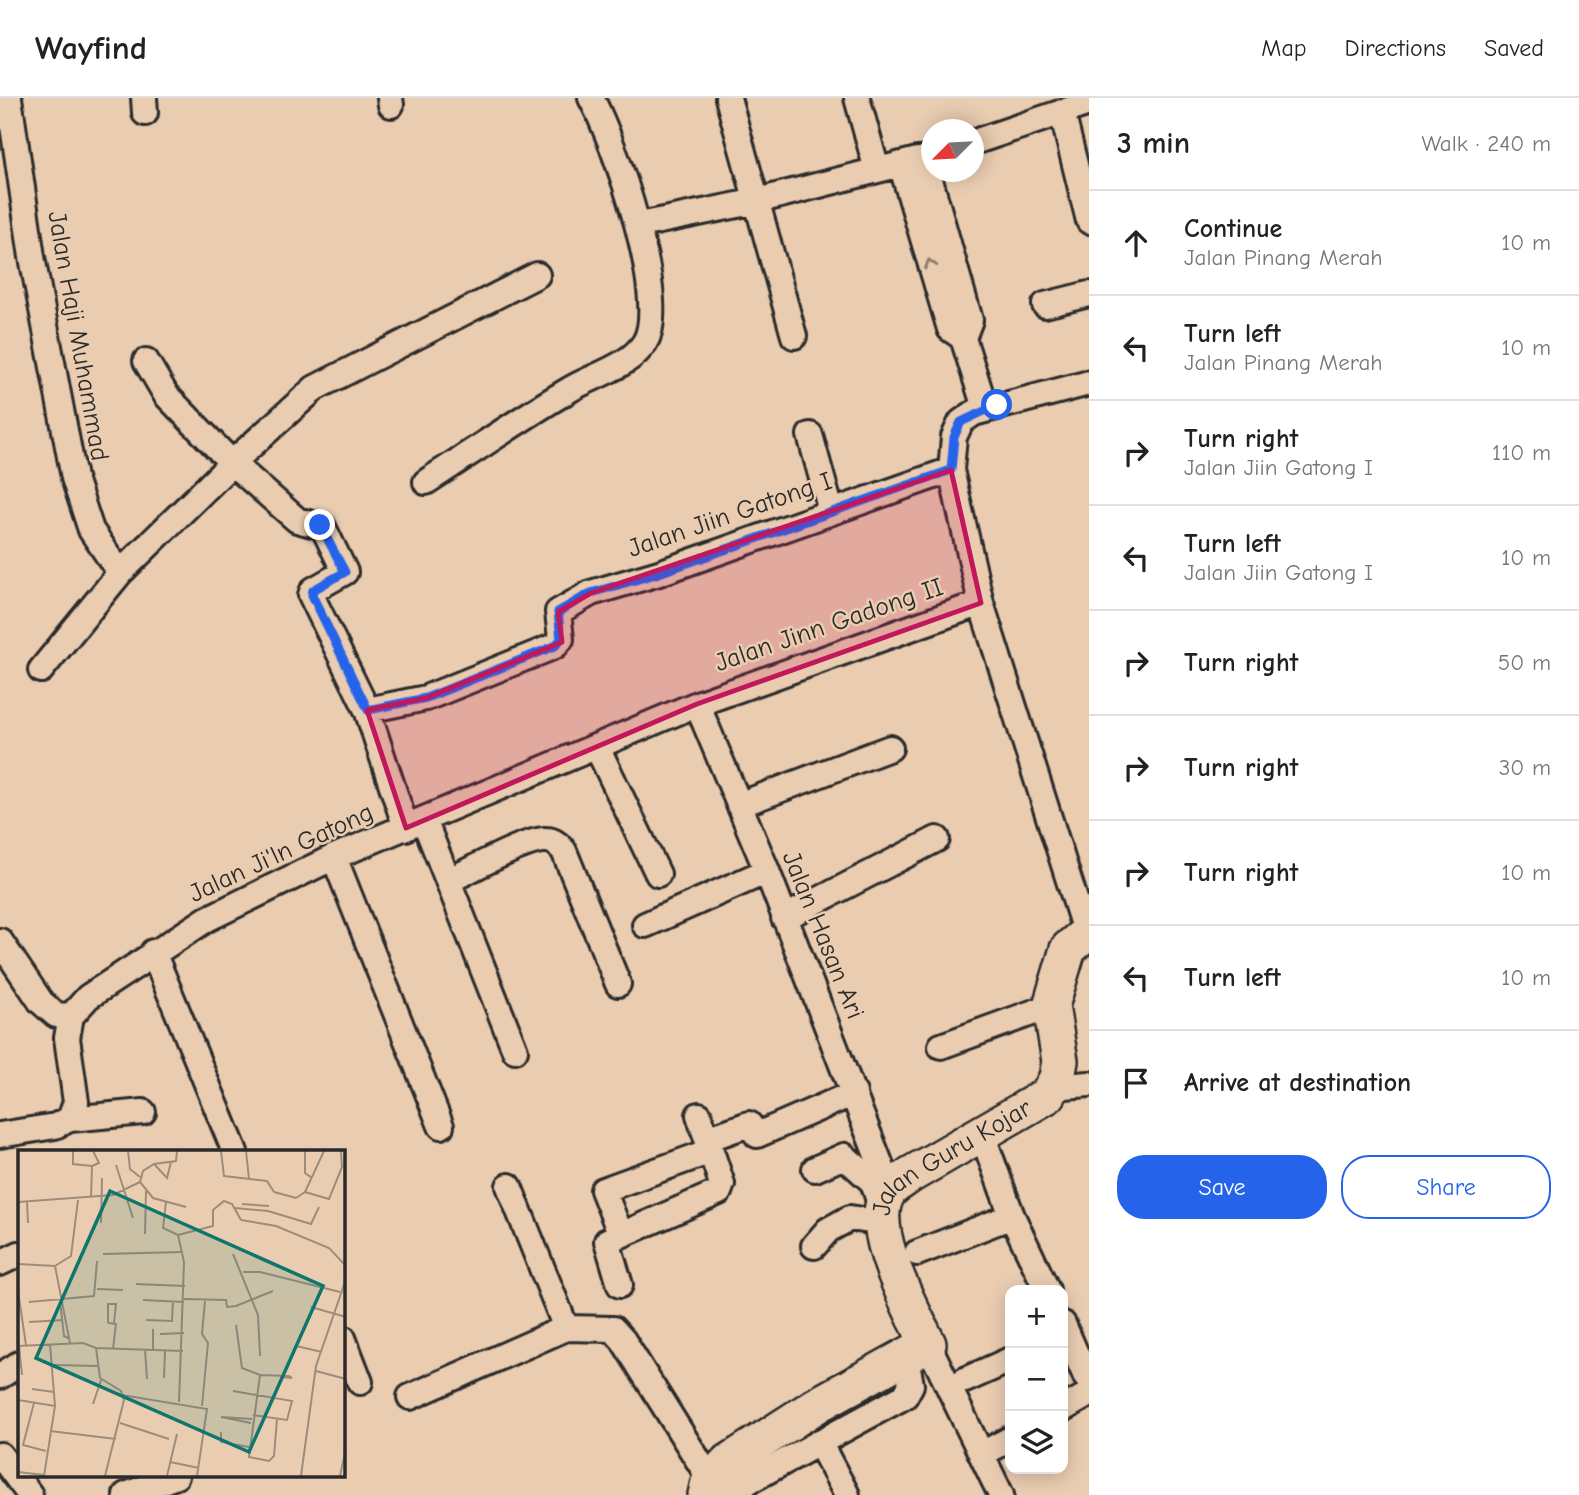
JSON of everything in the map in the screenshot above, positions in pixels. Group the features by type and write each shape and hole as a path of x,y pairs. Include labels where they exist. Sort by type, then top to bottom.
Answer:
{"street":[{"name":"Jalan Haji Muhammad","path":"9,98 32,257 74,478 91,530 120,573"},
{"path":"728,98 794,336"},
{"path":"857,98 908,162 950,329 963,338 985,408"},
{"path":"984,139 1089,103"},
{"path":"426,482 570,389 634,355 646,342 652,322 640,225 597,104"},
{"path":"1062,113 1089,222"},
{"path":"640,225 757,201 908,162"},
{"path":"41,670 120,573 232,463 325,381 537,275"},
{"path":"1045,305 1089,294"},
{"path":"146,361 166,395 232,463 296,520 323,527 345,572 313,590 312,595 368,710 415,824 448,881 515,1049"},
{"path":"1088,932 981,604 951,470 954,437 961,422 985,408 1089,383"},
{"path":"810,435 831,511"},
{"name":"Jalan Jiin Gatong I","path":"368,710 426,698 555,646 561,639 556,620 558,612 565,605 591,593 659,573 951,470"},
{"name":"Jalan Jinn Gadong II","path":"697,704 981,604"},
{"name":"Jalan Ji'ln Gatong","path":"71,1016 88,997 207,919 334,857 697,704"},
{"name":"Jalan Hasan Ari","path":"697,704 854,1093 885,1208"},
{"path":"597,747 658,874"},
{"path":"739,804 890,748"},
{"path":"784,918 937,839"},
{"path":"448,881 531,843 547,840 557,843 564,851 618,984"},
{"path":"334,857 442,1126"},
{"path":"645,925 767,872"},
{"name":"Jalan Guru Kojar","path":"917,1350 892,1265 885,1208 982,1135 1048,1095 1054,1087 1060,1049 1051,1006 1068,950 1088,932"},
{"path":"0,941 41,1002 56,1016 71,1016 67,1038 76,1102 70,1119"},
{"path":"153,952 234,1150"},
{"path":"941,1046 1051,1006"},
{"path":"1054,1087 1089,1084"},
{"path":"621,1235 603,1190 709,1145 749,1124 757,1135 854,1093"},
{"path":"0,1135 55,1126 70,1119 144,1112"},
{"path":"620,1285 607,1241 719,1192 722,1184 698,1115"},
{"path":"982,1135 1012,1216 1045,1285"},
{"path":"814,1245 828,1230 850,1218 885,1208 873,1182 844,1156 815,1168"},
{"path":"509,1186 566,1328"},
{"path":"917,1252 1012,1216"},
{"path":"0,1263 18,1254"},
{"path":"410,1397 566,1328 613,1329 717,1492"},
{"path":"1068,1341 1087,1385 1068,1404"},
{"path":"345,1343 360,1382"},
{"path":"717,1492 727,1463 817,1405 917,1350"},
{"path":"717,1492 749,1481 905,1396 911,1385 917,1350"},
{"path":"917,1350 982,1454 1001,1495"},
{"path":"965,1380 1005,1362"},
{"path":"0,1376 18,1365"},
{"path":"982,1454 1005,1441"},
{"path":"819,1442 847,1495"},
{"path":"0,1455 30,1495"},
{"path":"126,1495 171,1478"}],"highlighted area":[{"path":"951,470 981,603 697,704 406,828 367,710 426,698 562,642 558,612 591,593"}],"route":[{"path":"320,525 345,572 311,592 368,710 426,698 555,646 561,639 556,620 558,612 565,605 591,593 659,573 951,470 954,437 961,422 974,413 997,405"}]}
